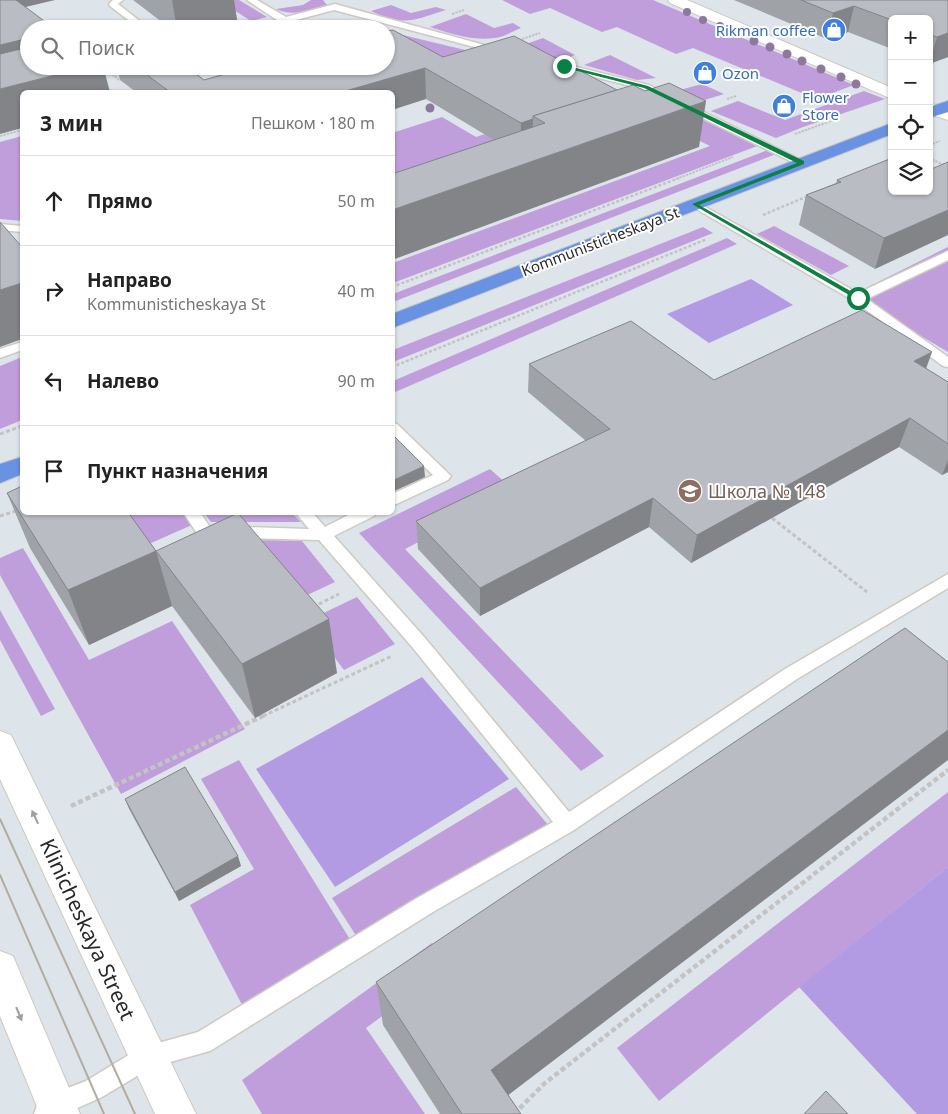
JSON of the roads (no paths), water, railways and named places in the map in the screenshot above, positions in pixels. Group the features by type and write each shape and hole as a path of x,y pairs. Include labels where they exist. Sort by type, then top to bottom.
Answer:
{"main road":[{"name":"Kommunisticheskaya St","path":"395,321 888,130"},
{"path":"0,474 20,466"}],"street":[{"path":"675,0 888,92"},
{"name":"Klinicheskaya Street","path":"0,744 176,1114"},
{"path":"0,969 54,1111"}],"lane":[{"path":"119,0 113,4 134,20"},
{"path":"251,0 284,20 333,4 344,11 380,20"},
{"path":"395,24 511,53"},
{"path":"546,62 646,87 767,144 802,163"},
{"path":"668,113 686,106"},
{"path":"695,204 858,298 948,364"},
{"path":"0,227 20,229"},
{"path":"858,298 948,255"},
{"path":"0,354 20,347"},
{"path":"395,434 443,476 395,500"},
{"path":"193,515 204,531 323,534 362,515"},
{"path":"306,515 419,643 567,824"},
{"path":"54,1111 148,1056 202,1043 425,905 567,824 791,674 948,580"}],"tram line":[{"path":"0,819 135,1114"},
{"path":"0,875 104,1114"}],"place":[{"name":"Rikman coffee","path":"834,30"},
{"name":"Ozon","path":"705,73"},
{"name":"Flower Store","path":"784,106"},
{"name":"Школа № 148","path":"690,491"}]}
